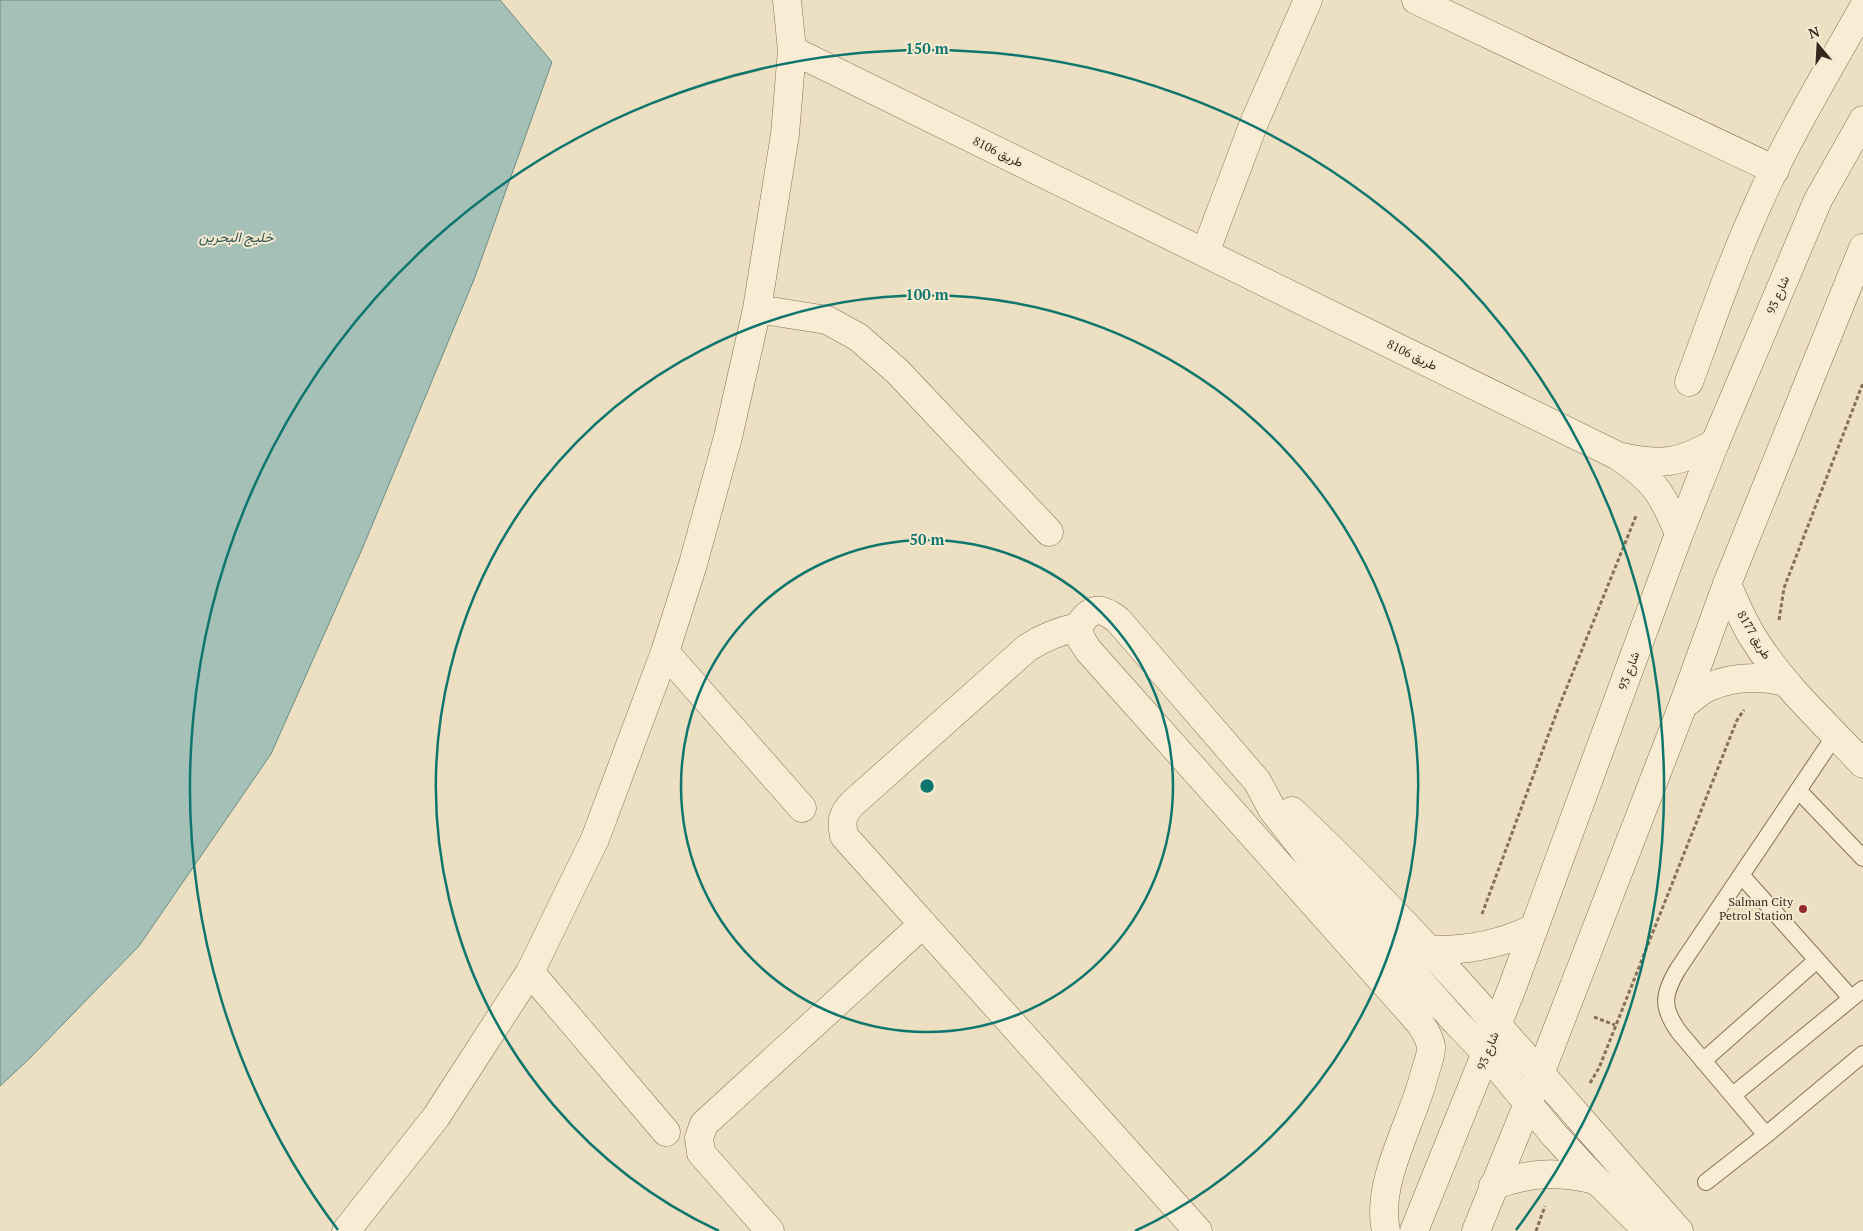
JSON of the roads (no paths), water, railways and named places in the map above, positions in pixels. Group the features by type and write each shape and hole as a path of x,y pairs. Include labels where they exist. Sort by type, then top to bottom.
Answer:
{"street":[{"path":"346,1231 436,1117 530,972 595,839 664,652 694,564 726,446 757,309 785,134 792,50 787,0"},
{"path":"1205,253 1254,123 1308,0"},
{"path":"1416,0 1775,170"},
{"path":"1689,382 1746,230 1775,170 1863,8"},
{"name":"طريق 8106","path":"792,50 1618,456 1651,481 1664,499 1679,534"},
{"name":"شارع 93","path":"1414,1231 1498,1026 1679,534 1715,443 1818,200 1863,120"},
{"path":"1476,1231 1540,1074 1683,706 1727,584 1863,248"},
{"path":"757,309 828,320 858,337 897,371 1049,532"},
{"name":"طريق 8106","path":"1618,456 1658,463 1678,460 1697,454 1715,443"},
{"name":"طريق 8177","path":"1727,584 1739,613 1775,675 1836,734 1863,764"},
{"path":"1198,1231 844,836 841,824 844,812 1027,648 1043,638 1060,631 1078,627 1085,616 1096,610 1109,613 1118,620 1257,782 1296,815 1429,950 1679,1231"},
{"path":"1078,627 1081,639 1088,650 1428,1034 1431,1048 1419,1095 1389,1175 1384,1198 1386,1231"},
{"path":"664,652 802,808"},
{"name":"طريق 8177","path":"1683,706 1707,688 1736,678 1775,675"},
{"path":"1257,782 1286,829 1312,860 1456,1022 1487,1054 1555,1136 1648,1231"},
{"path":"770,1231 701,1152 699,1138 704,1124 924,924"},
{"path":"1429,950 1453,951 1497,944 1534,928"},
{"path":"530,972 666,1132"},
{"path":"1493,1186 1520,1177 1550,1173 1573,1174 1596,1180"}],"lane":[{"path":"1766,1134 1703,1061 1669,1018 1666,1001 1667,992 1669,984 1678,968 1836,734"},
{"path":"1798,790 1863,858"},
{"path":"1733,1095 1857,993 1817,960 1741,875"},
{"path":"1703,1061 1817,960"},
{"path":"1706,1182 1863,1054"}],"water":[{"name":"خليج البحرين","path":"0,0 500,0 552,62 475,277 363,547 271,754 139,946 29,1059 0,1086"}],"place":[{"name":"Salman City Petrol Station","path":"1803,909"}]}
